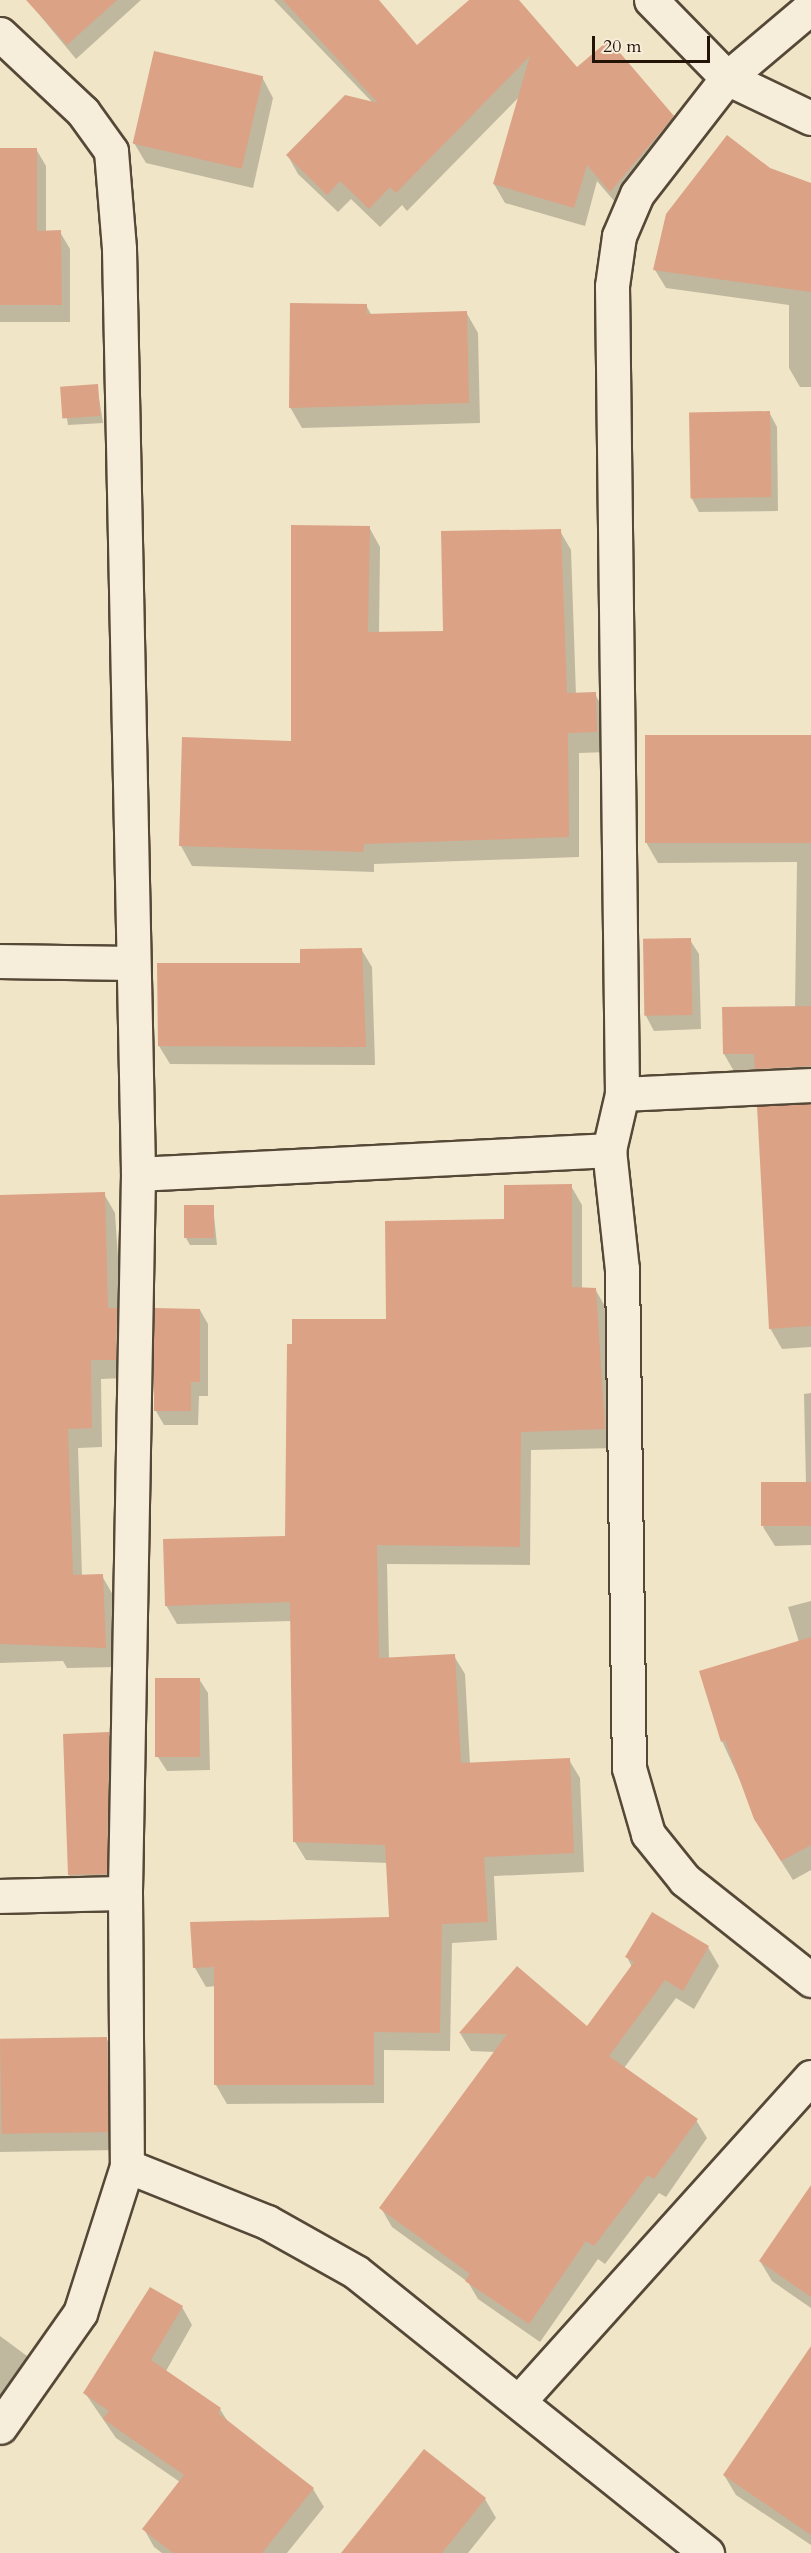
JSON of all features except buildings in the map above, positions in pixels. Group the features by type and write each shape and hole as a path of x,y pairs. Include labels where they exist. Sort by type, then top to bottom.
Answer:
{"street":[{"path":"651,0 727,78 811,118"},
{"path":"811,7 727,78 637,194 619,236 612,286 622,1094 609,1150 622,1269 630,1768 648,1834 685,1880 811,1980"},
{"path":"0,34 83,112 111,151 119,249 138,1174 125,1893 126,2166 80,2313 0,2427"},
{"path":"0,961 132,963"},
{"path":"622,1094 811,1085"},
{"path":"138,1174 609,1150"},
{"path":"0,1896 125,1893"},
{"path":"519,2401 811,2077"},
{"path":"126,2166 267,2222 356,2272 707,2553"}]}
